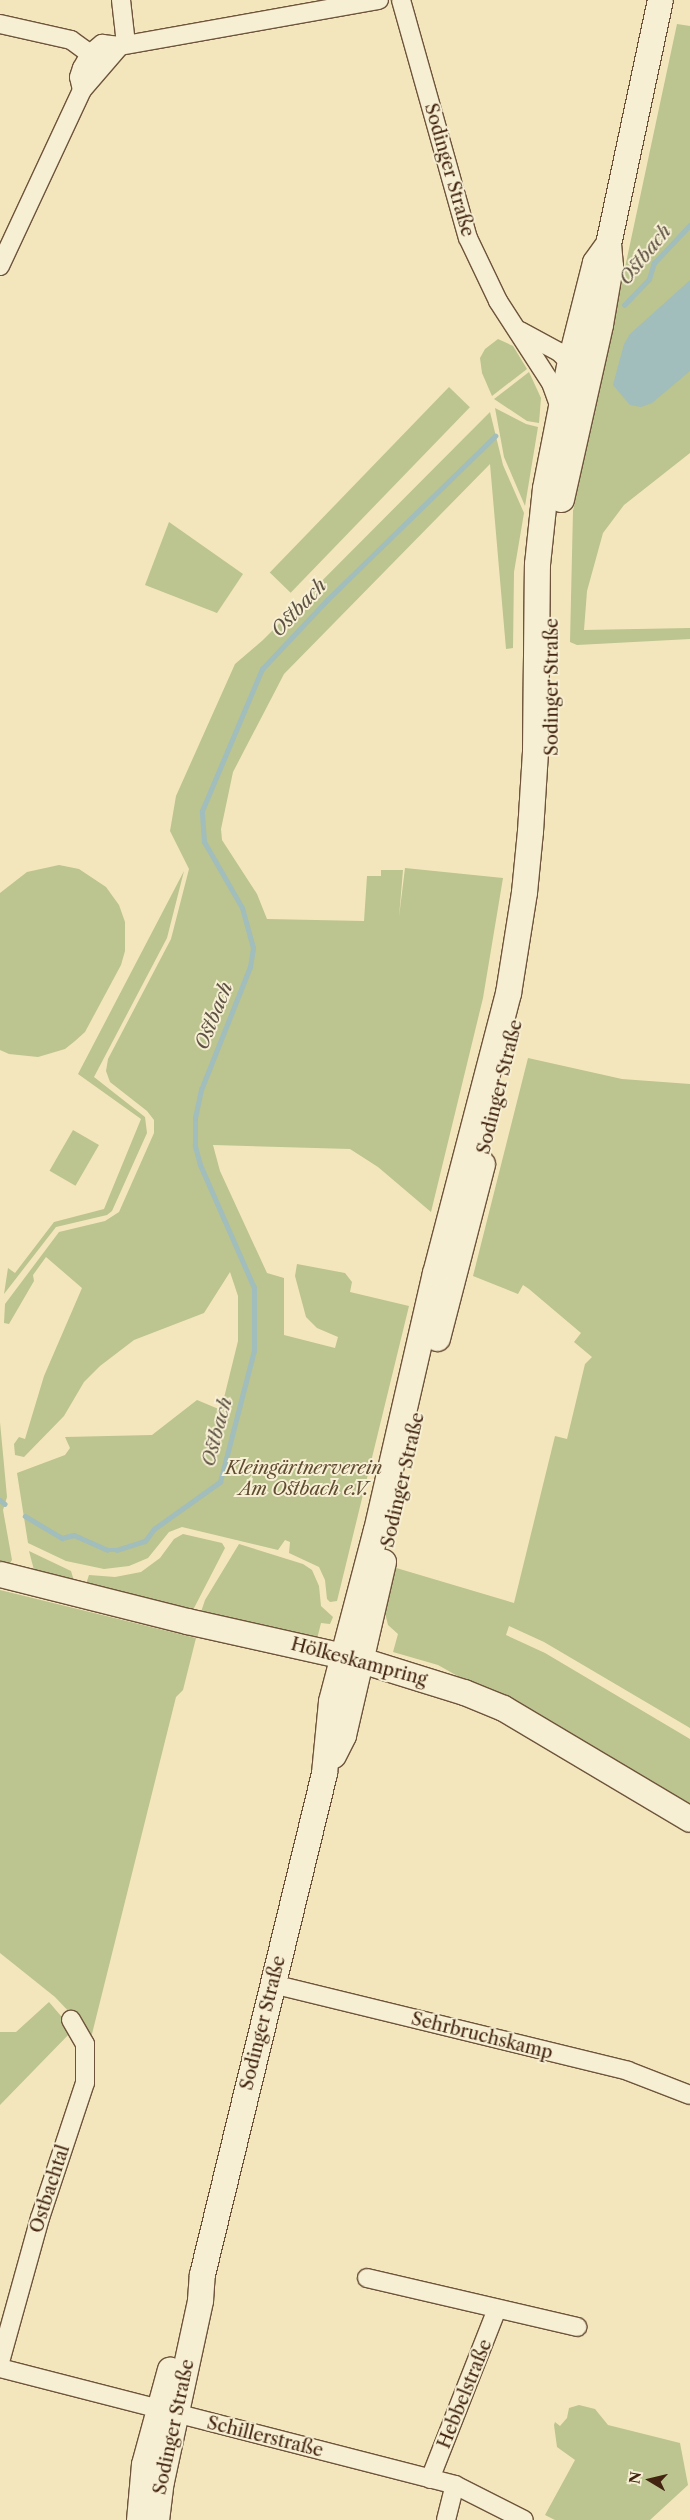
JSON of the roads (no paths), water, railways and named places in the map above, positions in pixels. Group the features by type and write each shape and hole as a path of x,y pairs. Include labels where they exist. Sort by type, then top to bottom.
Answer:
{"main road":[{"name":"Sodinger Straße","path":"352,1657 508,1059 532,944 545,846 552,758 552,587 557,524 584,385 605,296 610,266 608,244 660,0"},
{"name":"Sodinger Straße","path":"156,2520 167,2413 190,2299 202,2274 324,1773 343,1734 352,1657 376,1530 435,1274 508,993 524,892 530,831 535,752 538,556 560,409 570,361 595,262 608,244"},
{"name":"Hölkeskampring","path":"0,1574 187,1621 352,1657 464,1692 503,1708 690,1819"},
{"name":"Sodinger Straße","path":"139,2520 144,2464 167,2413"}],"street":[{"path":"0,266 82,90 124,45 121,0"},
{"path":"82,90 79,77 90,54 102,44 124,45 380,0"},
{"name":"Sodinger Straße","path":"401,0 468,238 498,301 551,383 560,409"},
{"path":"0,24 71,40 90,54"},
{"name":"Sodinger Straße","path":"519,331 570,361 584,385"},
{"name":"Sehrbruchskamp","path":"272,1984 628,2071 690,2095"},
{"name":"Ostbachtal","path":"0,2362 40,2218 85,2083 85,2044 71,2020"},
{"path":"367,2278 577,2328"},
{"name":"Hebbelstraße","path":"430,2479 497,2309"},
{"name":"Schillerstraße","path":"0,2368 167,2413 455,2485 524,2520"},
{"path":"446,2520 455,2485"}],"water":[{"path":"690,280 690,371 652,403 641,407 630,405 613,385 624,344 630,334"}],"waterway":[{"name":"Ostbach","path":"624,305 649,279 654,263 690,225"},
{"name":"Ostbach","path":"25,1516 62,1538 74,1535 107,1550 117,1550 145,1541 154,1529 220,1482 254,1351 254,1288 200,1165 195,1146 195,1118 201,1090 250,967 253,948 242,908 204,842 202,811 262,669 327,600 495,436"},
{"name":"Ostbach","path":"0,1500 5,1504"}],"park label":[{"name":"Kleingärtnerverein Am Ostbach e.V.","path":"304,1479"}]}
